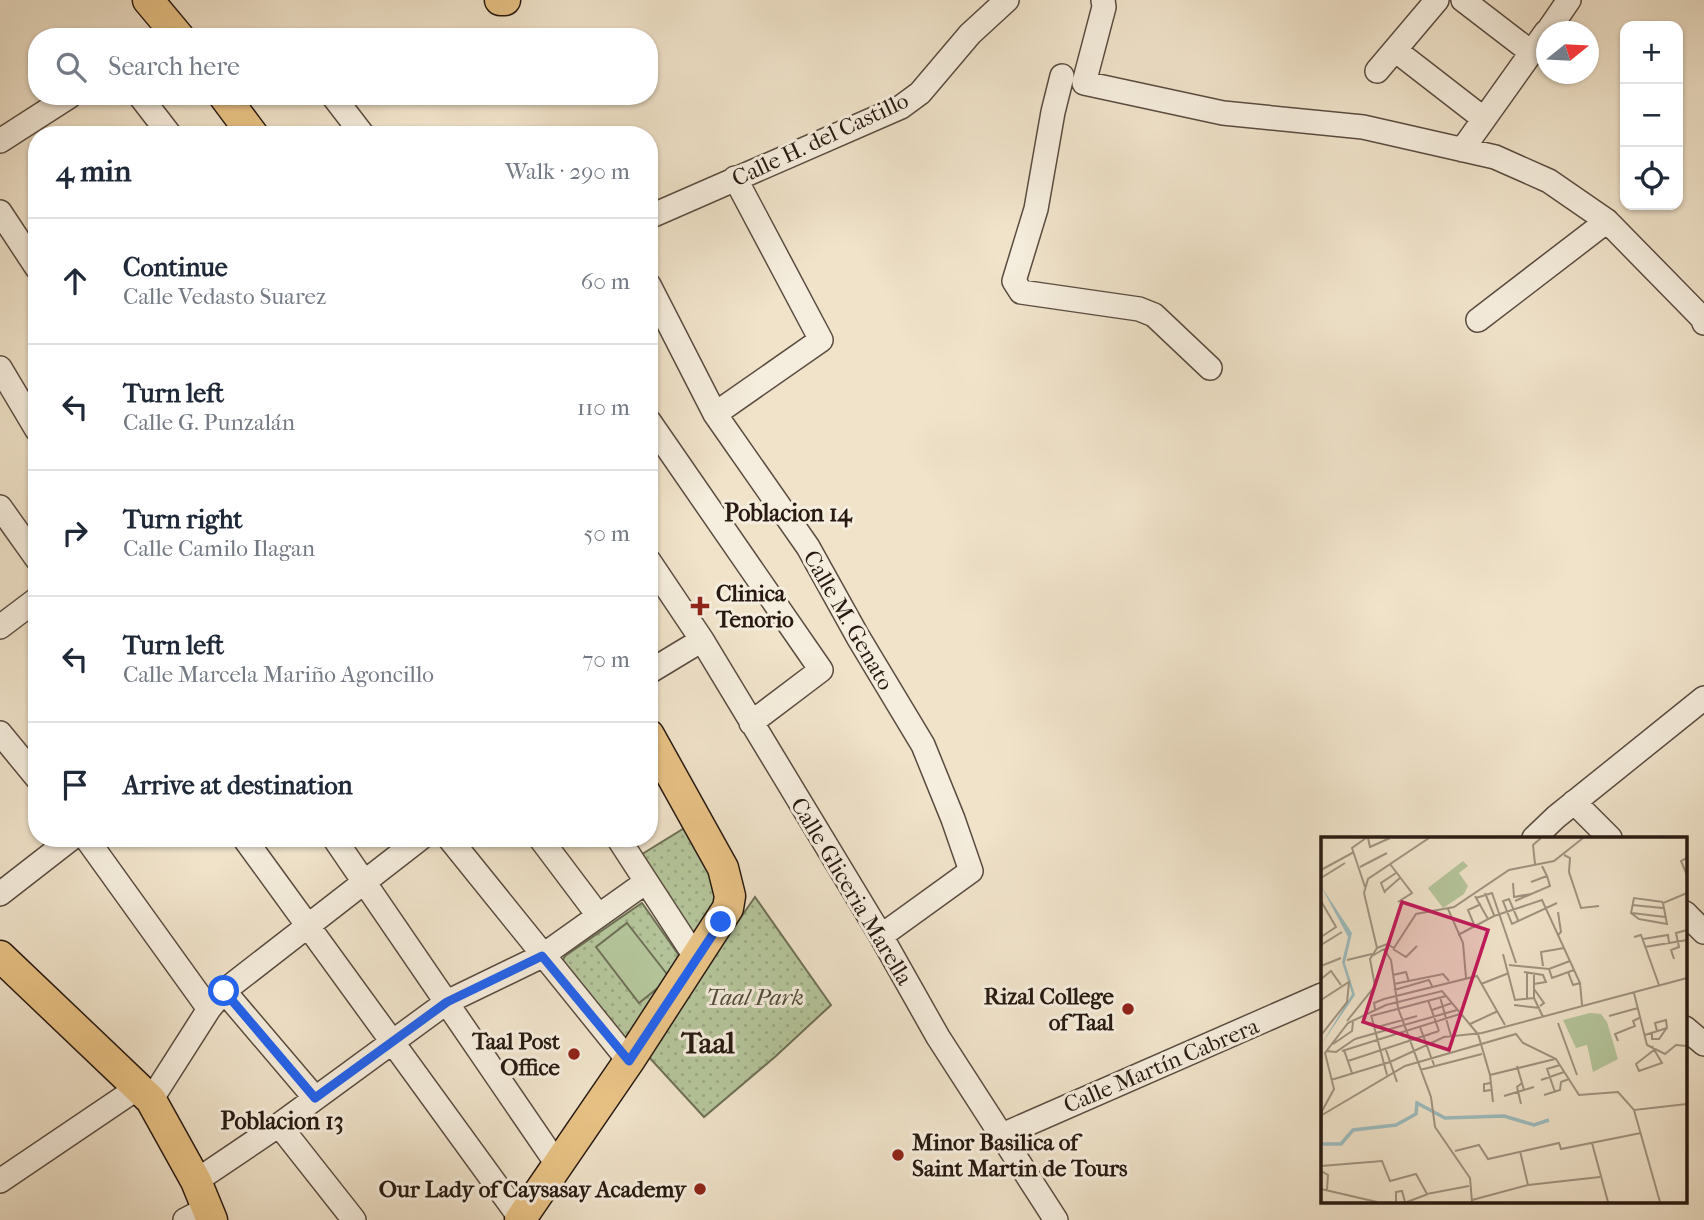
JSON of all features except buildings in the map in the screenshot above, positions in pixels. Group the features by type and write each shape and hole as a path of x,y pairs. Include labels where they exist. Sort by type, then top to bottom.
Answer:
{"main road":[{"path":"148,0 165,28"},
{"path":"231,105 246,126"},
{"path":"520,1220 629,1061 728,908 728,883 702,828 658,751"},
{"path":"0,956 145,1093 196,1181 202,1216"}],"street":[{"name":"Calle H. del Castillo","path":"658,213 901,107 920,93 970,34 1007,0"},
{"path":"1084,83 1104,7 1103,0"},
{"path":"1377,71 1437,0"},
{"path":"1463,0 1532,53"},
{"path":"1555,21 1569,0"},
{"path":"1462,150 1536,47"},
{"path":"1395,50 1484,119"},
{"path":"1210,368 1154,315 1139,309 1021,292 1014,281 1036,209 1053,112 1054,72 1084,83 1223,113 1363,127 1495,157 1549,181 1606,221 1704,323"},
{"path":"0,141 56,105"},
{"path":"147,105 163,126"},
{"path":"340,105 356,126"},
{"path":"715,414 821,340 735,178"},
{"path":"0,212 28,254"},
{"path":"1478,320 1606,221"},
{"name":"Calle M. Genato","path":"658,303 715,414 808,547 858,638 923,745 953,819 971,872 881,936"},
{"path":"0,368 28,415"},
{"path":"658,434 821,670 751,723"},
{"path":"0,507 28,546"},
{"name":"Calle Gliceria Marella","path":"658,574 702,640 881,936 938,1037 1056,1220"},
{"path":"0,627 28,606"},
{"path":"658,667 702,640"},
{"path":"1535,837 1574,802 1704,698"},
{"path":"0,733 28,767"},
{"path":"1574,802 1609,837"},
{"path":"0,894 60,847"},
{"path":"92,847 209,1009"},
{"path":"250,847 520,1220"},
{"path":"341,847 557,1164"},
{"path":"0,1181 145,1093 224,991 409,847"},
{"path":"456,847 629,1061"},
{"path":"547,847 598,915"},
{"path":"623,847 696,958"},
{"path":"196,1181 279,1125 447,1002 542,956 646,882"},
{"path":"1686,914 1704,932"},
{"path":"224,991 315,1098"},
{"name":"Calle Martín Cabrera","path":"1000,1136 1321,995"},
{"path":"279,1125 354,1220"}],"green space":[{"path":"691,824 720,894 696,939 639,856 658,847 658,844"},
{"name":"Taal Park","path":"755,897 831,1005 704,1117 646,1054"},
{"path":"642,903 685,964 627,1052 560,966 565,956"},
{"path":"627,923 670,978 639,1003 596,947"}],"place":[{"name":"Clinica Tenorio","path":"700,606"},
{"name":"Rizal College of Taal","path":"1128,1009"},
{"name":"Taal Post Office","path":"574,1054"},
{"name":"Minor Basilica of Saint Martin de Tours","path":"898,1155"},
{"name":"Our Lady of Caysasay Academy","path":"700,1189"}],"district":[{"name":"Poblacion 14","path":"788,513"},
{"name":"Taal","path":"708,1043"},
{"name":"Poblacion 13","path":"282,1121"}],"route":[{"path":"224,991 315,1098 447,1002 542,956 629,1061 721,922"}]}
